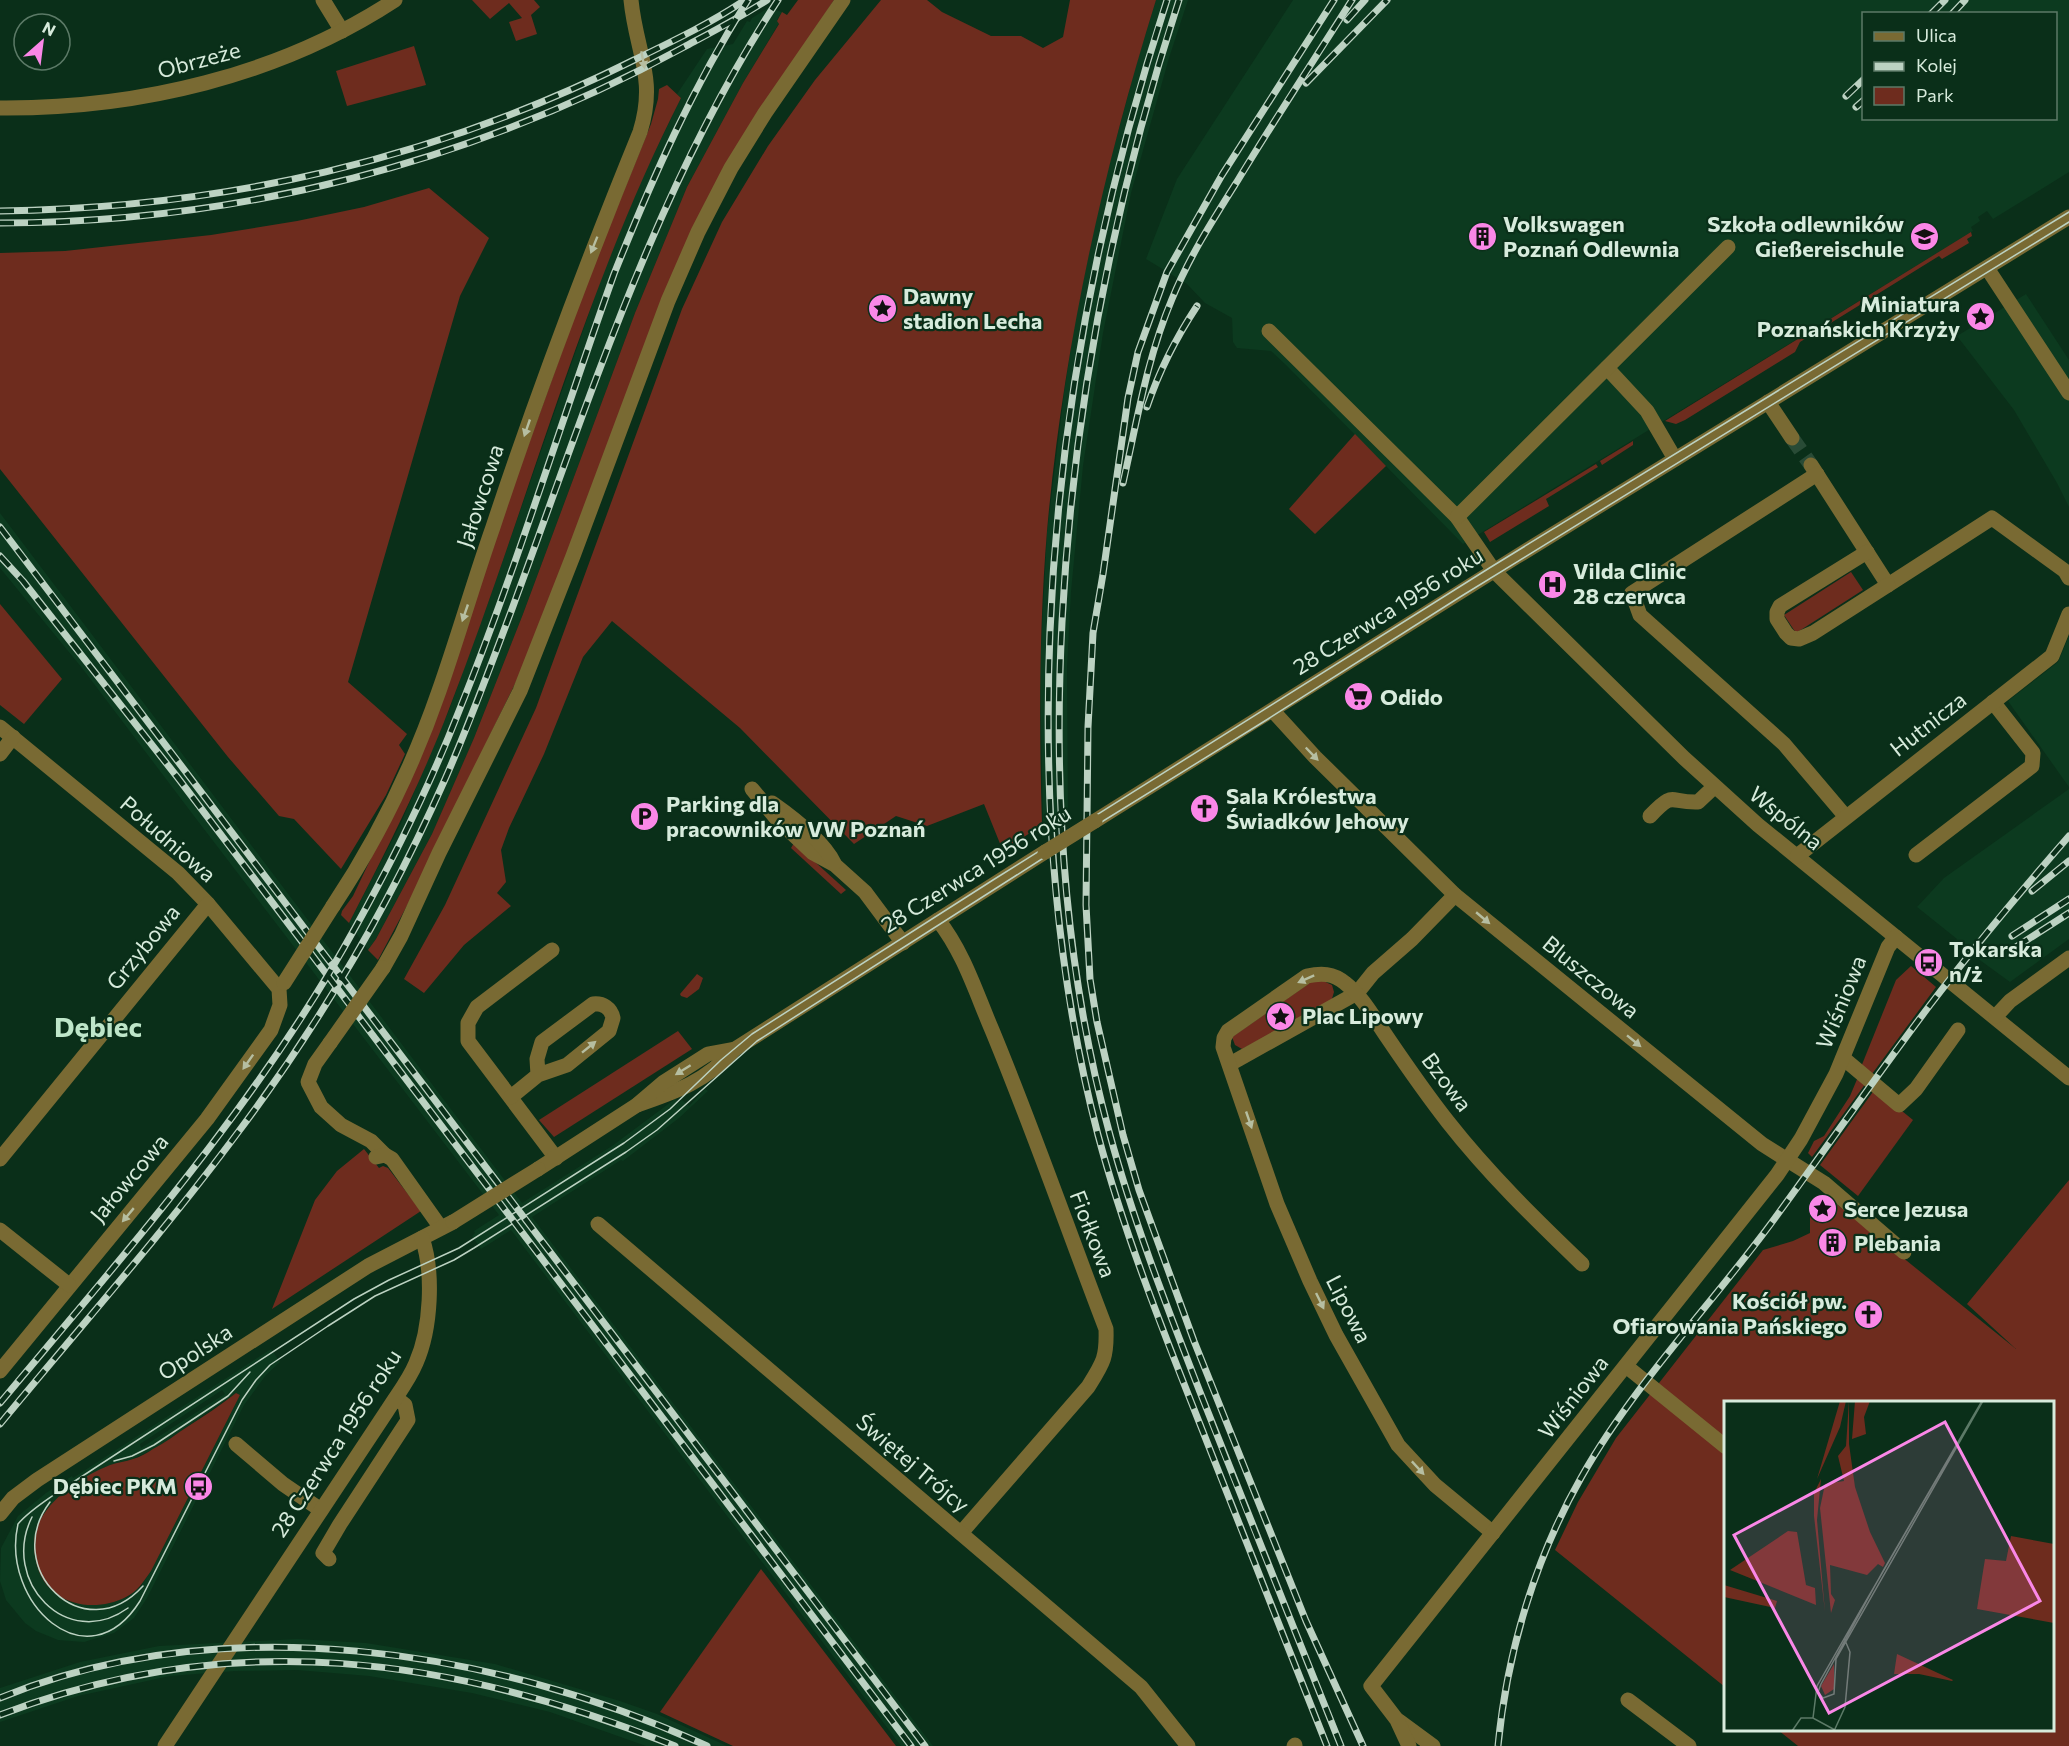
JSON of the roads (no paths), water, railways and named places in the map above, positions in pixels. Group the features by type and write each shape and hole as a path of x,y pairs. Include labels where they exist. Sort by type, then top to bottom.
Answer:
{"street":[{"path":"323,0 342,31"},
{"name":"Obrzeże","path":"0,108 46,108 155,96 268,65 342,31 395,0"},
{"path":"447,1225 392,1158 380,1156 371,1141 341,1125 321,1107 308,1082 315,1064 382,968 401,936 439,853 520,691 668,301 698,232 737,159 765,113 843,0"},
{"name":"Jałowcowa","path":"0,1371 207,1119 271,1030 280,1005 282,986 352,879 392,802 438,693 559,336 640,132 647,103 647,82 629,1"},
{"name":"28 Czerwca 1956 roku","path":"165,1746 396,1398 416,1364 424,1335 428,1306 429,1266 422,1238 556,1158 637,1105 672,1094 703,1077 718,1067 735,1049 1045,852 1494,571 2069,217"},
{"path":"1457,517 1728,247"},
{"path":"1987,268 2069,393"},
{"name":"Wspólna","path":"1269,331 1457,517 1494,571 1714,787 2069,1077"},
{"path":"1607,368 1647,411 1675,459"},
{"path":"1768,402 1792,438"},
{"path":"1846,817 1784,744 1640,615 1632,592 1814,469 1888,585"},
{"path":"1867,552 1780,606 1777,619 1791,638 1799,639 1813,633 1992,518 2065,571 2069,578"},
{"name":"Hutnicza","path":"1797,856 2052,656 2069,614"},
{"path":"1916,855 2032,766 2033,753 1993,702"},
{"name":"Bluszczowa","path":"1273,711 1315,757 1455,895 1762,1144 1824,1183 1904,1252"},
{"name":"Południowa","path":"0,727 178,873 282,986"},
{"path":"0,754 13,737"},
{"path":"1650,816 1665,800 1672,798 1698,802 1714,787"},
{"path":"835,865 829,853 796,821 752,789 776,818 813,853 835,865 865,892 903,943"},
{"path":"1357,993 1334,975 1320,973 1307,976 1228,1031 1223,1047 1230,1064 1357,993 1373,973 1412,939 1455,895"},
{"name":"Grzybowa","path":"0,1159 208,904"},
{"name":"Fiołkowa","path":"938,920 958,949 1027,1113 1052,1189 1106,1329 1107,1349 1103,1363 1088,1387 961,1533"},
{"name":"Wiśniowa","path":"1398,1720 1371,1686 1762,1195 1788,1159 1815,1114 1843,1058 1888,947 1896,937"},
{"path":"552,950 477,1008 468,1023 468,1041 556,1158"},
{"path":"1996,1016 2010,1001 2069,958"},
{"name":"Bzowa","path":"1357,993 1448,1121 1524,1208 1582,1264"},
{"path":"511,1097 538,1075 567,1065 609,1031 613,1024 609,1008 593,1004 542,1042 537,1059 538,1075"},
{"path":"1843,1058 1899,1105 1916,1089 1958,1030"},
{"name":"Lipowa","path":"1230,1064 1277,1204 1336,1335 1398,1445 1435,1485 1493,1533"},
{"name":"Świętej Trójcy","path":"598,1224 1141,1687 1188,1746"},
{"path":"0,1230 69,1286"},
{"name":"Opolska","path":"0,1514 13,1498 37,1480 368,1266 422,1238"},
{"path":"1626,1366 1724,1446"},
{"path":"329,1558 323,1553 408,1420 405,1405 396,1398"},
{"path":"236,1444 283,1484 321,1510"},
{"path":"1628,1700 1689,1746"},
{"path":"1398,1720 1409,1746"},
{"path":"1398,1720 1433,1746"}],"tunnel":[{"path":"1792,438 1811,465"}],"tram line":[{"path":"2069,212 1491,567 993,880 752,1034 670,1109 624,1143 459,1248 354,1299 58,1492 18,1524 16,1553 22,1581 35,1605 52,1623 73,1634 96,1635 119,1625 140,1601 242,1400 270,1365 375,1296 454,1260 626,1152 657,1130 757,1041 1045,857 1460,597 2069,222"},
{"path":"114,1461 132,1456 154,1445 228,1396 250,1372"},
{"path":"50,1502 37,1527 35,1552 42,1575 56,1593 74,1605 97,1610 120,1604 143,1586"},
{"path":"32,1517 24,1541 25,1564 32,1586 45,1603 62,1615 83,1621 105,1619 128,1608"}],"railway":[{"path":"0,211 83,208 165,200 246,188 326,172 404,151 482,125 558,95 676,39 719,17 745,0"},
{"path":"0,1403 143,1232 234,1115 317,992 369,902 424,794 480,657 628,238 691,99 748,0"},
{"path":"0,223 89,220 178,212 266,198 353,178 438,153 522,123 604,88 705,36 767,0"},
{"path":"0,1424 152,1243 239,1131 326,1004 378,915 425,824 446,777 512,609 628,296 661,220 696,144 735,71 778,0"},
{"path":"1167,0 1143,77 1103,233 1073,390 1055,550 1050,631 1048,758 1055,885 1071,1011 1083,1073 1121,1213 1162,1328 1327,1746"},
{"path":"1179,0 1134,153 1100,307 1086,385 1067,543 1062,622 1059,752 1065,881 1072,945 1094,1072 1130,1200 1188,1360 1341,1746"},
{"path":"1334,0 1222,175 1167,272 1138,352 1128,398 1093,633 1088,727 1086,905 1090,979 1097,1022 1123,1135 1139,1190 1194,1341 1306,1621 1363,1746"},
{"path":"1123,483 1149,367 1163,321 1179,283 1220,209 1352,0"},
{"path":"1347,20 1365,0"},
{"path":"1306,83 1387,0"},
{"path":"1933,12 1945,0"},
{"path":"1954,12 1965,0"},
{"path":"1846,96 1862,81"},
{"path":"1856,107 1862,102"},
{"path":"1147,407 1169,355 1197,306"},
{"path":"0,527 925,1746"},
{"path":"0,556 23,581 178,778 911,1746"},
{"path":"1498,1746 1508,1676 1537,1573 1565,1507 1603,1442 1650,1376 1775,1218 1947,983 2069,836"},
{"path":"2032,891 2069,861"},
{"path":"2012,936 2069,899"},
{"path":"2016,947 2069,913"},
{"path":"0,1698 86,1670 174,1653 265,1647 357,1651 448,1664 538,1684 624,1712 707,1746"},
{"path":"0,1715 86,1687 171,1670 256,1662 340,1663 423,1673 507,1691 591,1715 675,1746"}],"place":[{"name":"Volkswagen Poznań Odlewnia","path":"1482,237"},
{"name":"Szkoła odlewników Gießereischule","path":"1925,237"},
{"name":"Dawny stadion Lecha","path":"882,309"},
{"name":"Miniatura Poznańskich Krzyży","path":"1981,317"},
{"name":"Vilda Clinic 28 czerwca","path":"1552,584"},
{"name":"Odido","path":"1359,697"},
{"name":"Sala Królestwa Świadków Jehowy","path":"1205,809"},
{"name":"Parking dla pracowników VW Poznań","path":"645,817"},
{"name":"Tokarska n/ż","path":"1928,962"},
{"name":"Plac Lipowy","path":"1281,1016"},
{"name":"Serce Jezusa","path":"1823,1209"},
{"name":"Plebania","path":"1833,1243"},
{"name":"Kościół pw. Ofiarowania Pańskiego","path":"1868,1314"},
{"name":"Dębiec PKM","path":"198,1486"}],"district":[{"name":"Dębiec","path":"98,1027"}]}
